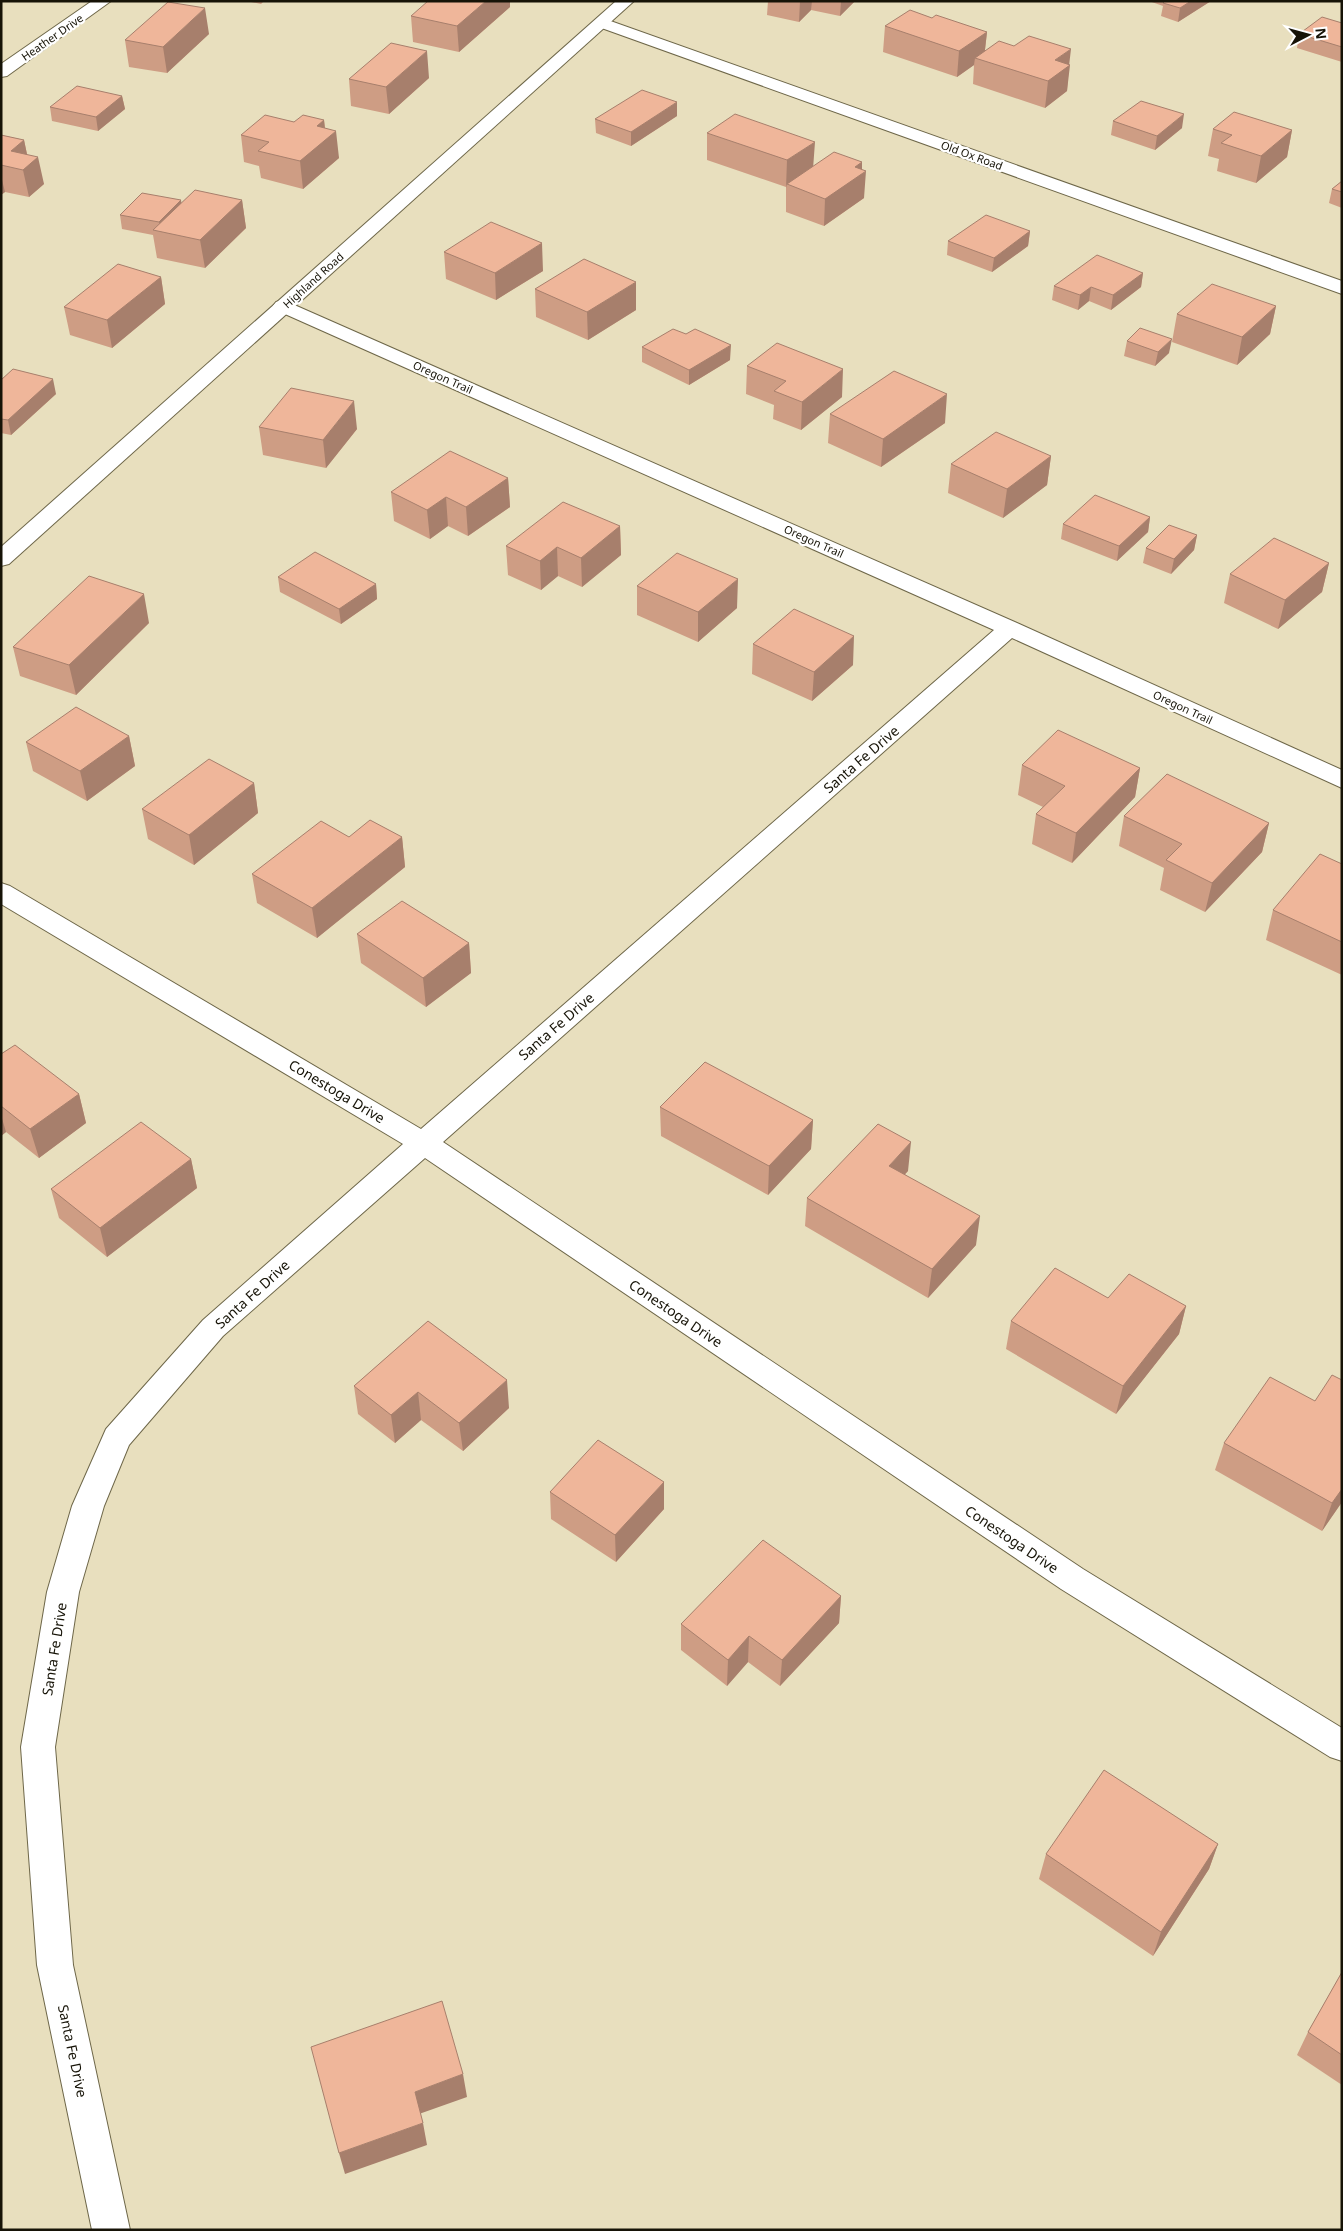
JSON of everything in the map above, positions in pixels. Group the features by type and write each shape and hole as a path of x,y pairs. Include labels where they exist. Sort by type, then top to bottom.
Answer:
{"street":[{"name":"Heather Drive","path":"1,72 103,1"},
{"name":"Highland Road","path":"1,559 626,1"},
{"name":"Old Ox Road","path":"602,23 1342,288"},
{"name":"Oregon Trail","path":"284,306 1009,628 1342,780"},
{"name":"Santa Fe Drive","path":"111,2230 55,1965 38,1747 63,1592 88,1506 116,1438 213,1328 1009,628"},
{"name":"Conestoga Drive","path":"1,892 423,1143 1072,1579 1342,1746"}],"building":[{"path":"428,1 486,1 457,26 411,16"},
{"path":"1165,1 1191,1 1180,8 1163,3"},
{"path":"168,2 205,8 163,47 125,40"},
{"path":"910,10 932,18 936,15 987,32 959,51 885,26"},
{"path":"1322,17 1342,23 1342,47 1299,34"},
{"path":"1029,36 1071,49 1055,60 1070,65 1048,81 975,58 999,41 1014,46"},
{"path":"391,43 427,51 386,87 349,79"},
{"path":"77,86 122,96 96,117 50,107"},
{"path":"642,90 677,102 631,132 595,119"},
{"path":"1141,101 1184,114 1157,136 1113,121"},
{"path":"1234,112 1292,130 1261,156 1221,143 1232,135 1213,129"},
{"path":"735,114 815,142 787,160 707,133"},
{"path":"265,115 294,122 303,115 324,120 317,126 336,131 300,161 258,151 269,142 241,135"},
{"path":"1,135 24,140 11,151 38,157 23,170 1,165"},
{"path":"834,152 862,162 855,167 866,171 825,199 787,184"},
{"path":"1342,181 1342,192 1332,189"},
{"path":"195,190 242,200 200,240 153,230"},
{"path":"142,193 181,200 159,222 120,215"},
{"path":"986,215 1030,231 994,258 948,241"},
{"path":"491,222 542,243 495,273 444,252"},
{"path":"1097,255 1143,273 1113,295 1091,287 1080,295 1054,286"},
{"path":"584,259 636,282 587,312 535,289"},
{"path":"118,264 161,277 107,320 64,307"},
{"path":"1212,284 1276,306 1242,337 1177,314"},
{"path":"1140,328 1172,339 1158,352 1127,341"},
{"path":"673,329 686,334 695,329 731,345 689,370 642,347"},
{"path":"777,343 843,369 802,402 774,391 786,381 747,366"},
{"path":"13,369 53,379 8,420 1,419 1,380"},
{"path":"894,371 947,394 883,439 830,414"},
{"path":"291,388 354,401 323,440 259,427"},
{"path":"996,432 1051,456 1007,489 951,464"},
{"path":"450,451 508,478 466,507 446,497 427,510 391,492"},
{"path":"1095,495 1150,517 1119,546 1063,524"},
{"path":"563,502 620,526 581,558 557,547 540,561 506,546"},
{"path":"1169,525 1197,535 1174,559 1146,548"},
{"path":"1274,538 1329,563 1285,600 1230,574"},
{"path":"315,552 376,584 339,609 278,577"},
{"path":"677,553 738,579 698,612 637,586"},
{"path":"89,576 144,594 69,665 13,647"},
{"path":"794,609 854,636 814,672 753,644"},
{"path":"76,707 129,736 80,771 26,742"},
{"path":"1058,730 1140,768 1076,833 1036,814 1065,786 1022,765"},
{"path":"209,759 254,783 189,835 142,809"},
{"path":"1167,774 1269,823 1212,883 1166,860 1182,844 1124,816"},
{"path":"370,820 402,837 312,908 252,874 321,821 349,837"},
{"path":"1320,854 1342,864 1342,942 1273,910"},
{"path":"402,901 469,943 423,978 357,934"},
{"path":"15,1045 79,1094 30,1129 1,1106 1,1054"},
{"path":"705,1062 813,1120 769,1166 660,1107"},
{"path":"141,1122 191,1159 100,1228 51,1189"},
{"path":"878,1124 911,1142 889,1166 980,1216 932,1269 807,1198"},
{"path":"1055,1268 1108,1298 1129,1274 1186,1306 1123,1386 1011,1321"},
{"path":"428,1321 507,1380 459,1423 418,1392 391,1415 354,1386"},
{"path":"1332,1375 1342,1380 1342,1489 1332,1503 1224,1443 1270,1377 1315,1401"},
{"path":"598,1440 664,1482 615,1535 550,1492"},
{"path":"763,1540 841,1596 782,1660 749,1636 728,1660 681,1624"},
{"path":"1104,1770 1218,1844 1161,1932 1046,1854"},
{"path":"1342,1972 1342,2055 1308,2032"},
{"path":"442,2001 463,2074 415,2092 423,2123 339,2153 311,2047"}]}
